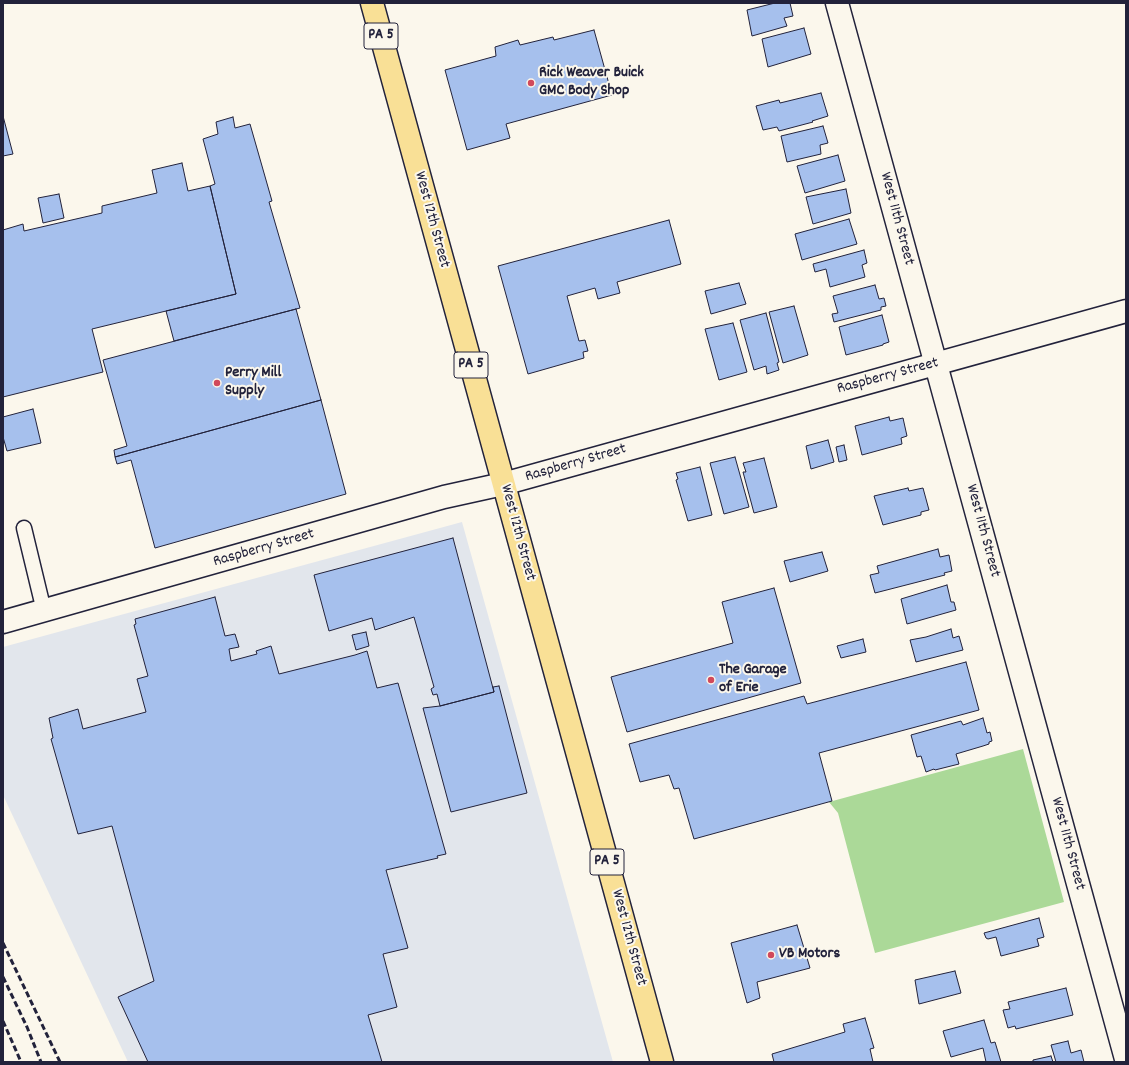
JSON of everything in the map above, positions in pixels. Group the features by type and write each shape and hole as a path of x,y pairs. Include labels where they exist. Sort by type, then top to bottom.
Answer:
{"main road":[{"name":"West 12th Street","path":"372,3 662,1062"}],"street":[{"name":"West 11th Street","path":"837,3 1126,1059"},
{"name":"Raspberry Street","path":"3,622 444,497 503,484 1126,311"}],"lane":[{"path":"24,528 44,611"}],"shaded area":[{"path":"462,522 613,1062 128,1062 3,795 3,647"}],"green space":[{"path":"1023,749 1064,902 875,953 838,813 829,802"}],"building":[{"path":"775,3 790,3 793,16 784,18 787,26 752,36 747,10"},
{"path":"804,28 811,54 768,67 762,39"},
{"path":"594,30 612,95 506,124 510,138 467,150 445,70 496,56 495,47 518,40 520,45 553,37 554,40"},
{"path":"821,93 828,116 812,121 813,122 779,131 777,127 763,130 756,106 779,100 780,103"},
{"path":"3,116 13,154 3,156"},
{"path":"233,117 235,128 250,124 272,201 269,202 300,308 174,341 166,311 236,294 210,186 215,184 203,139 218,134 216,122"},
{"path":"823,126 828,143 820,145 821,154 787,162 781,136"},
{"path":"838,155 845,181 805,193 797,166"},
{"path":"182,163 188,191 210,186 236,294 92,329 103,372 3,397 3,230 23,224 24,231 102,213 102,206 157,193 152,170"},
{"path":"846,189 851,213 813,224 806,197"},
{"path":"59,194 64,218 43,223 38,198"},
{"path":"849,219 857,244 802,260 795,234"},
{"path":"669,220 681,264 617,282 620,293 598,299 595,288 567,296 579,341 585,340 588,351 583,352 584,358 528,374 498,266"},
{"path":"864,250 867,263 862,265 865,277 830,287 826,269 815,272 813,264"},
{"path":"739,283 746,304 711,314 705,291"},
{"path":"875,285 879,299 884,298 886,306 881,307 881,310 834,322 832,314 838,313 833,296"},
{"path":"794,306 808,355 783,363 769,312"},
{"path":"296,309 321,400 115,457 114,450 127,446 103,360"},
{"path":"766,313 779,362 777,363 779,370 767,374 766,366 754,370 740,320"},
{"path":"882,315 889,342 846,355 839,327"},
{"path":"733,323 747,372 719,380 705,329"},
{"path":"321,400 346,494 155,548 131,460 117,464 115,457"},
{"path":"33,409 41,443 7,451 3,437 3,417"},
{"path":"889,417 890,421 903,418 907,436 901,438 902,444 862,455 855,426"},
{"path":"828,440 834,462 811,469 806,446"},
{"path":"844,445 847,460 839,462 836,447"},
{"path":"735,457 749,507 724,514 710,463"},
{"path":"764,458 777,507 754,513 743,472 746,472 743,463"},
{"path":"700,467 712,515 688,521 676,480 678,479 676,473"},
{"path":"908,488 909,491 923,488 929,510 921,512 921,515 883,525 874,496"},
{"path":"453,538 494,692 440,706 437,694 433,695 431,689 434,687 414,617 375,630 372,618 329,631 314,575"},
{"path":"938,549 940,557 949,555 952,571 944,573 945,575 875,593 870,575 879,573 877,566"},
{"path":"822,552 828,571 790,582 784,561"},
{"path":"947,585 951,602 954,602 956,610 907,624 901,599"},
{"path":"774,588 801,683 627,732 611,677 733,643 722,602"},
{"path":"215,597 225,636 235,634 239,647 229,649 231,661 257,654 256,651 271,646 279,674 367,651 377,688 398,683 446,854 437,856 438,858 386,870 408,948 383,954 397,1007 368,1015 382,1062 148,1062 118,997 154,981 112,826 78,834 51,739 53,738 49,718 78,709 83,729 146,712 137,679 148,676 134,625 136,624 135,619"},
{"path":"951,629 953,638 959,636 963,650 916,662 910,640 926,637"},
{"path":"366,632 369,646 356,650 352,635"},
{"path":"863,639 866,652 841,658 837,646"},
{"path":"966,662 979,710 819,753 832,801 694,839 679,788 674,789 669,775 640,782 629,744 804,696 807,704"},
{"path":"499,686 527,793 451,812 423,708 440,706 494,692 493,687"},
{"path":"983,718 987,733 990,732 992,741 989,742 989,744 956,754 959,764 926,772 921,756 917,757 911,735 961,721 963,725"},
{"path":"1039,918 1044,937 1037,939 1039,946 1001,956 996,937 988,939 984,933"},
{"path":"797,925 810,968 757,982 760,998 747,1003 731,943"},
{"path":"955,971 961,993 919,1004 915,980"},
{"path":"1066,988 1073,1015 1016,1029 1015,1026 1008,1028 1003,1010 1010,1009 1008,1002"},
{"path":"865,1018 874,1048 870,1049 873,1062 774,1062 772,1054 845,1032 843,1024"},
{"path":"984,1020 991,1043 995,1042 1001,1062 986,1062 983,1048 951,1057 943,1031"},
{"path":"1068,1041 1071,1053 1081,1050 1084,1062 1056,1062 1051,1045"},
{"path":"1051,1056 1053,1062 1033,1062 1033,1060"}],"railway":[{"path":"3,943 60,1062"},
{"path":"3,977 27,1027 41,1062"},
{"path":"3,1021 21,1062"}],"place":[{"name":"Rick Weaver Buick GMC Body Shop","path":"531,83"},
{"name":"Perry Mill Supply","path":"217,383"},
{"name":"The Garage of Erie","path":"711,680"},
{"name":"VB Motors","path":"771,955"}]}
